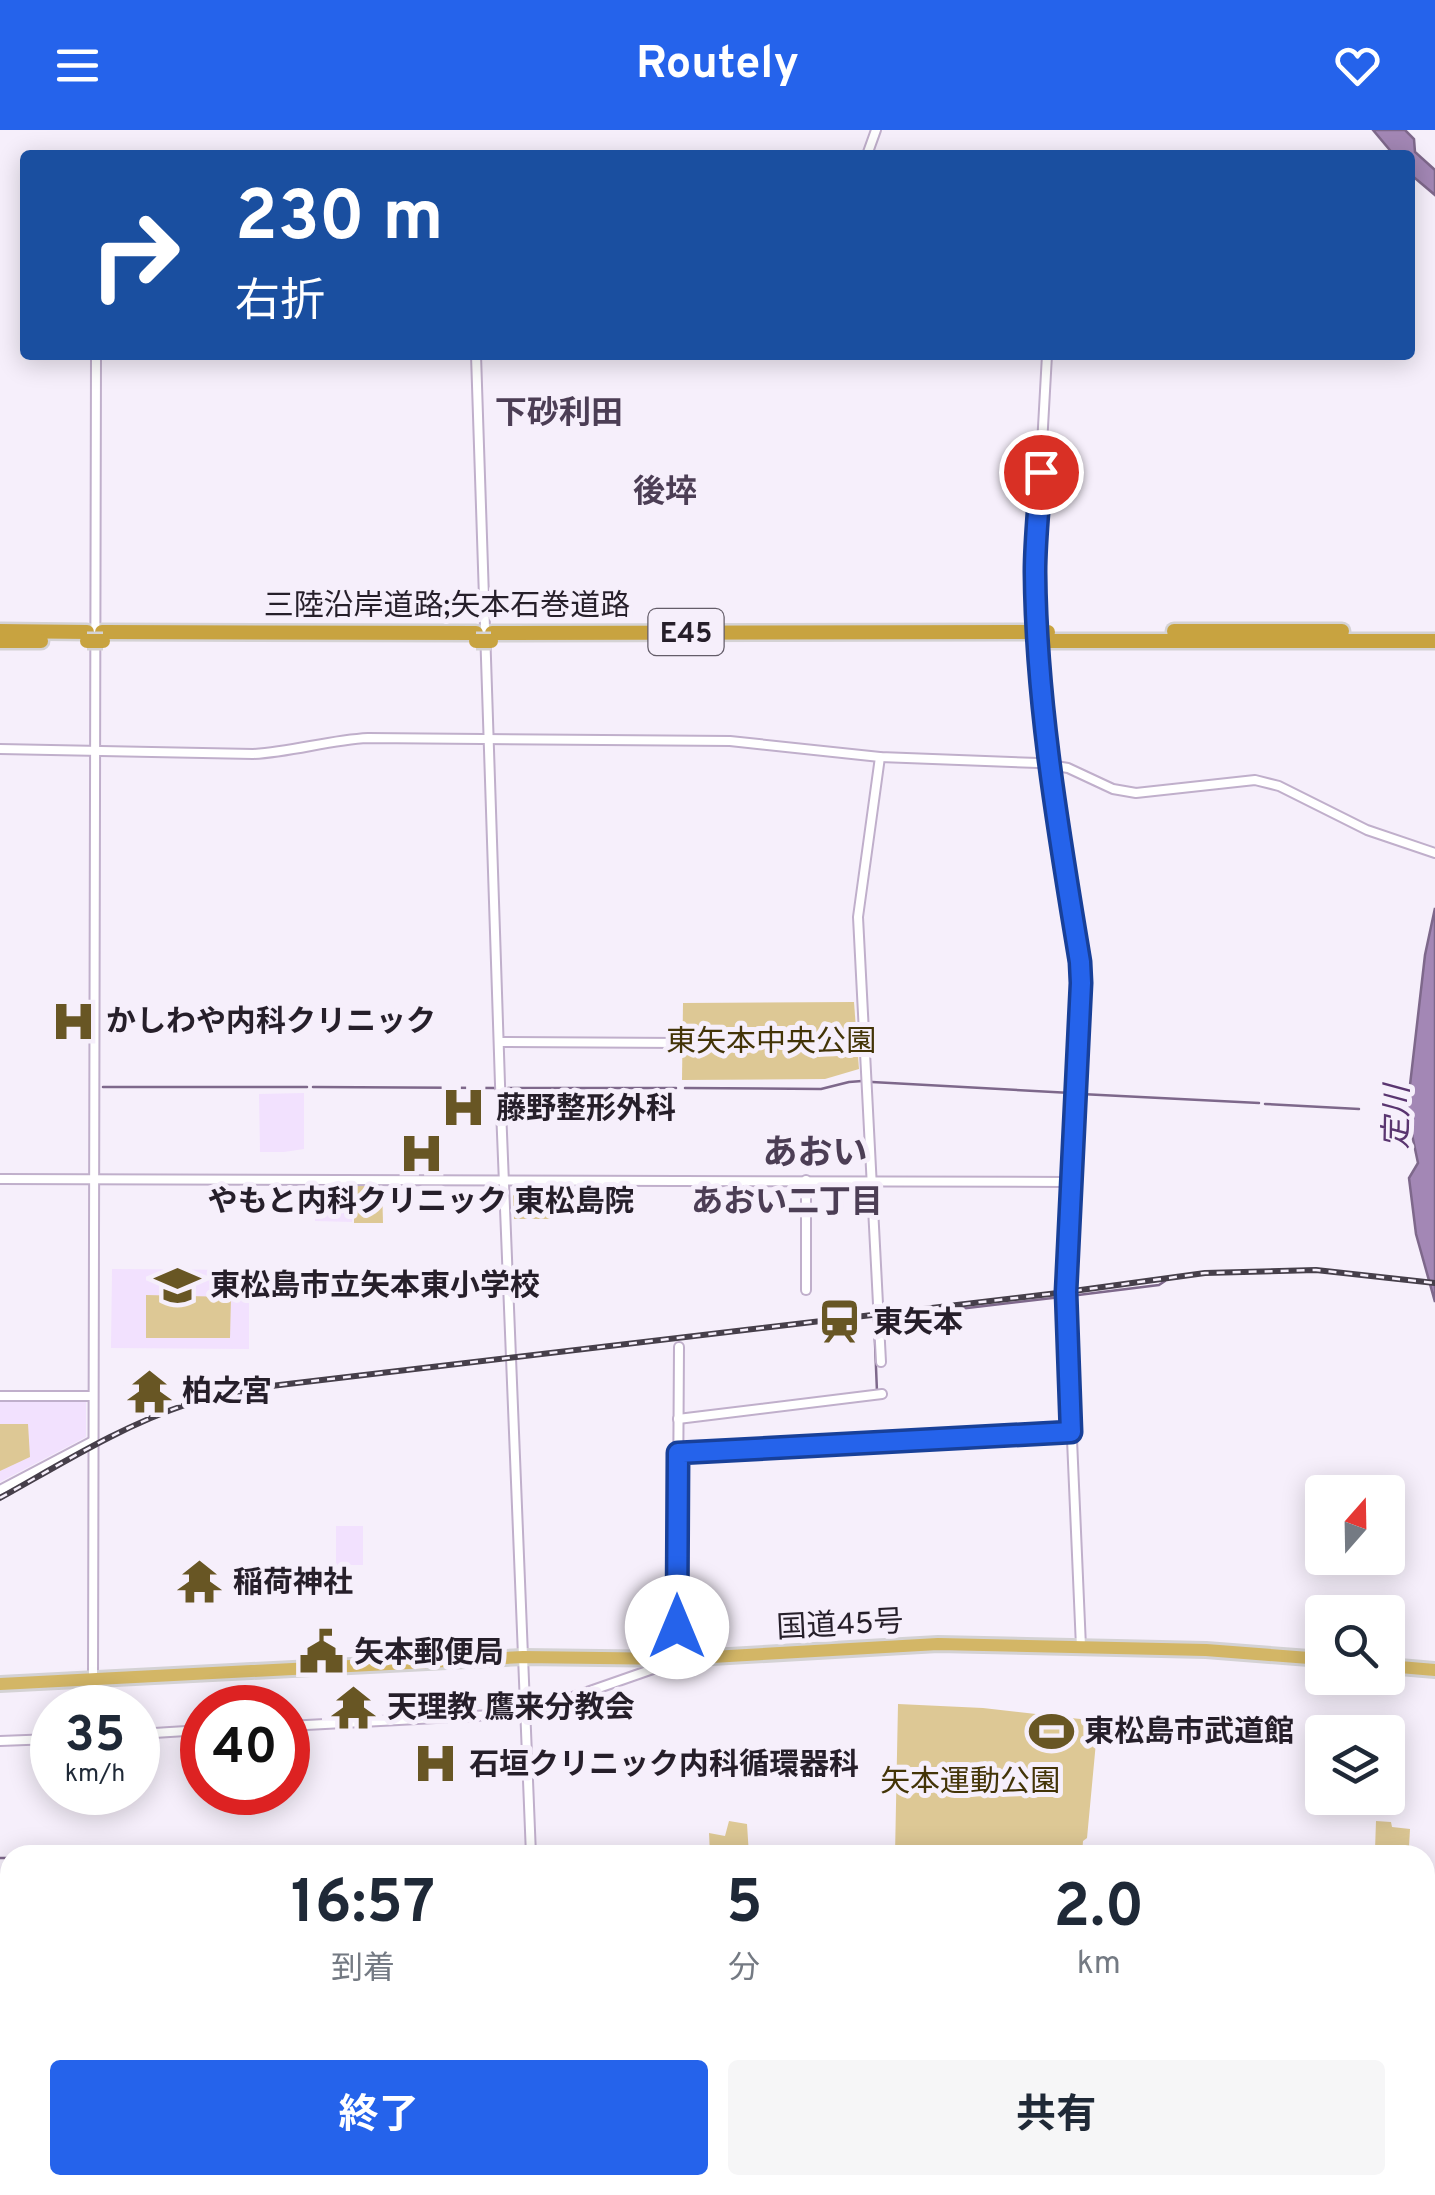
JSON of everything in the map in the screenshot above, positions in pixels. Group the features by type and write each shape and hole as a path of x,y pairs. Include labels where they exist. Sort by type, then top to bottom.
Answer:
{"highway":[{"name":"三陸沿岸道路;矢本石巻道路","path":"0,630 95,637"},
{"name":"三陸沿岸道路;矢本石巻道路","path":"1040,637 1435,632"},
{"name":"三陸沿岸道路;矢本石巻道路","path":"0,640 1040,637 1435,641"},
{"name":"国道45号","path":"0,1684 523,1657 677,1659 938,1644 1206,1650 1305,1658"},
{"path":"1405,1667 1435,1670"}],"street":[{"path":"93,1679 96,360"},
{"path":"476,360 531,1845"},
{"path":"1047,360 1035,571 1049,764 1080,962 1066,1301 1081,1647"},
{"path":"0,749 253,754 350,739 730,741 880,757 1049,764 1074,770 1113,788 1136,792 1241,780 1265,782 1367,830 1435,853"},
{"path":"880,757 858,916 881,1362"},
{"path":"499,1042 681,1043"},
{"path":"0,1179 1070,1182"},
{"path":"806,1180 806,1290"},
{"path":"310,1725 527,1713 677,1659 678,1347"},
{"path":"678,1419 882,1394"},
{"path":"0,1396 93,1396"},
{"path":"678,1453 1071,1432"},
{"path":"0,1490 93,1441"},
{"path":"0,1741 30,1740"}],"shaded area":[{"path":"1373,130 1405,130 1414,139 1415,150 1390,150"},
{"path":"1415,152 1435,170 1435,195 1415,178"},
{"path":"1435,908 1435,1302 1416,1234 1409,1178 1418,1163 1407,1111 1425,955"},
{"path":"304,1093 304,1149 260,1152 259,1094"},
{"path":"315,1184 354,1184 352,1222 315,1221"},
{"name":"東松島市立矢本東小学校","path":"112,1269 249,1270 249,1349 111,1348"},
{"path":"0,1398 83,1398 86,1437 0,1482"},
{"path":"336,1526 363,1526 363,1565 336,1565"}],"green space":[{"name":"東矢本中央公園","path":"854,1002 859,1069 825,1079 682,1080 683,1003"},
{"path":"354,1182 382,1184 383,1223 354,1223"},
{"path":"519,1185 555,1186 554,1219 514,1219 513,1192"},
{"path":"146,1295 231,1297 230,1338 146,1338"},
{"path":"0,1424 28,1424 30,1457 0,1471"},
{"name":"矢本運動公園","path":"898,1704 983,1708 1098,1721 1087,1838 1083,1845 895,1845"},
{"path":"729,1821 747,1824 748,1845 710,1845 709,1833 725,1836"},
{"path":"1376,1821 1410,1829 1409,1845 1375,1845"}],"waterway":[{"path":"685,1088 821,1089 862,1081"},
{"path":"872,1082 1071,1093"},
{"path":"103,1087 307,1087"},
{"path":"313,1087 496,1088"},
{"path":"508,1088 676,1088"},
{"path":"1081,1094 1259,1103"},
{"path":"1265,1104 1359,1109"},
{"path":"1070,1296 1159,1285 1165,1281"},
{"path":"883,1318 1061,1297"},
{"path":"874,1318 877,1392"}],"railway":[{"path":"0,1498 92,1446 163,1413 208,1398 271,1386 1205,1273 1316,1270 1435,1283"}],"place":[{"name":"かしわや内科クリニック","path":"73,1021"},
{"name":"藤野整形外科","path":"463,1108"},
{"name":"やもと内科クリニック 東松島院","path":"421,1154"},
{"name":"東松島市立矢本東小学校","path":"177,1285"},
{"name":"東矢本","path":"840,1322"},
{"name":"柏之宮","path":"149,1391"},
{"name":"稲荷神社","path":"200,1582"},
{"name":"矢本郵便局","path":"321,1652"},
{"name":"天理教 鷹来分教会","path":"354,1707"},
{"name":"東松島市武道館","path":"1051,1731"},
{"name":"石垣クリニック内科循環器科","path":"436,1764"}],"district":[{"name":"下砂利田","path":"559,412"},
{"name":"後埣","path":"665,491"},
{"name":"あおい","path":"815,1152"},
{"name":"あおい二丁目","path":"787,1201"}],"route":[{"path":"677,1627 678,1453 1071,1432 1066,1292 1081,983 1049,764 1043,692 1035,571 1041,472"}],"water label":[{"name":"定川","path":"1396,1117"}]}
